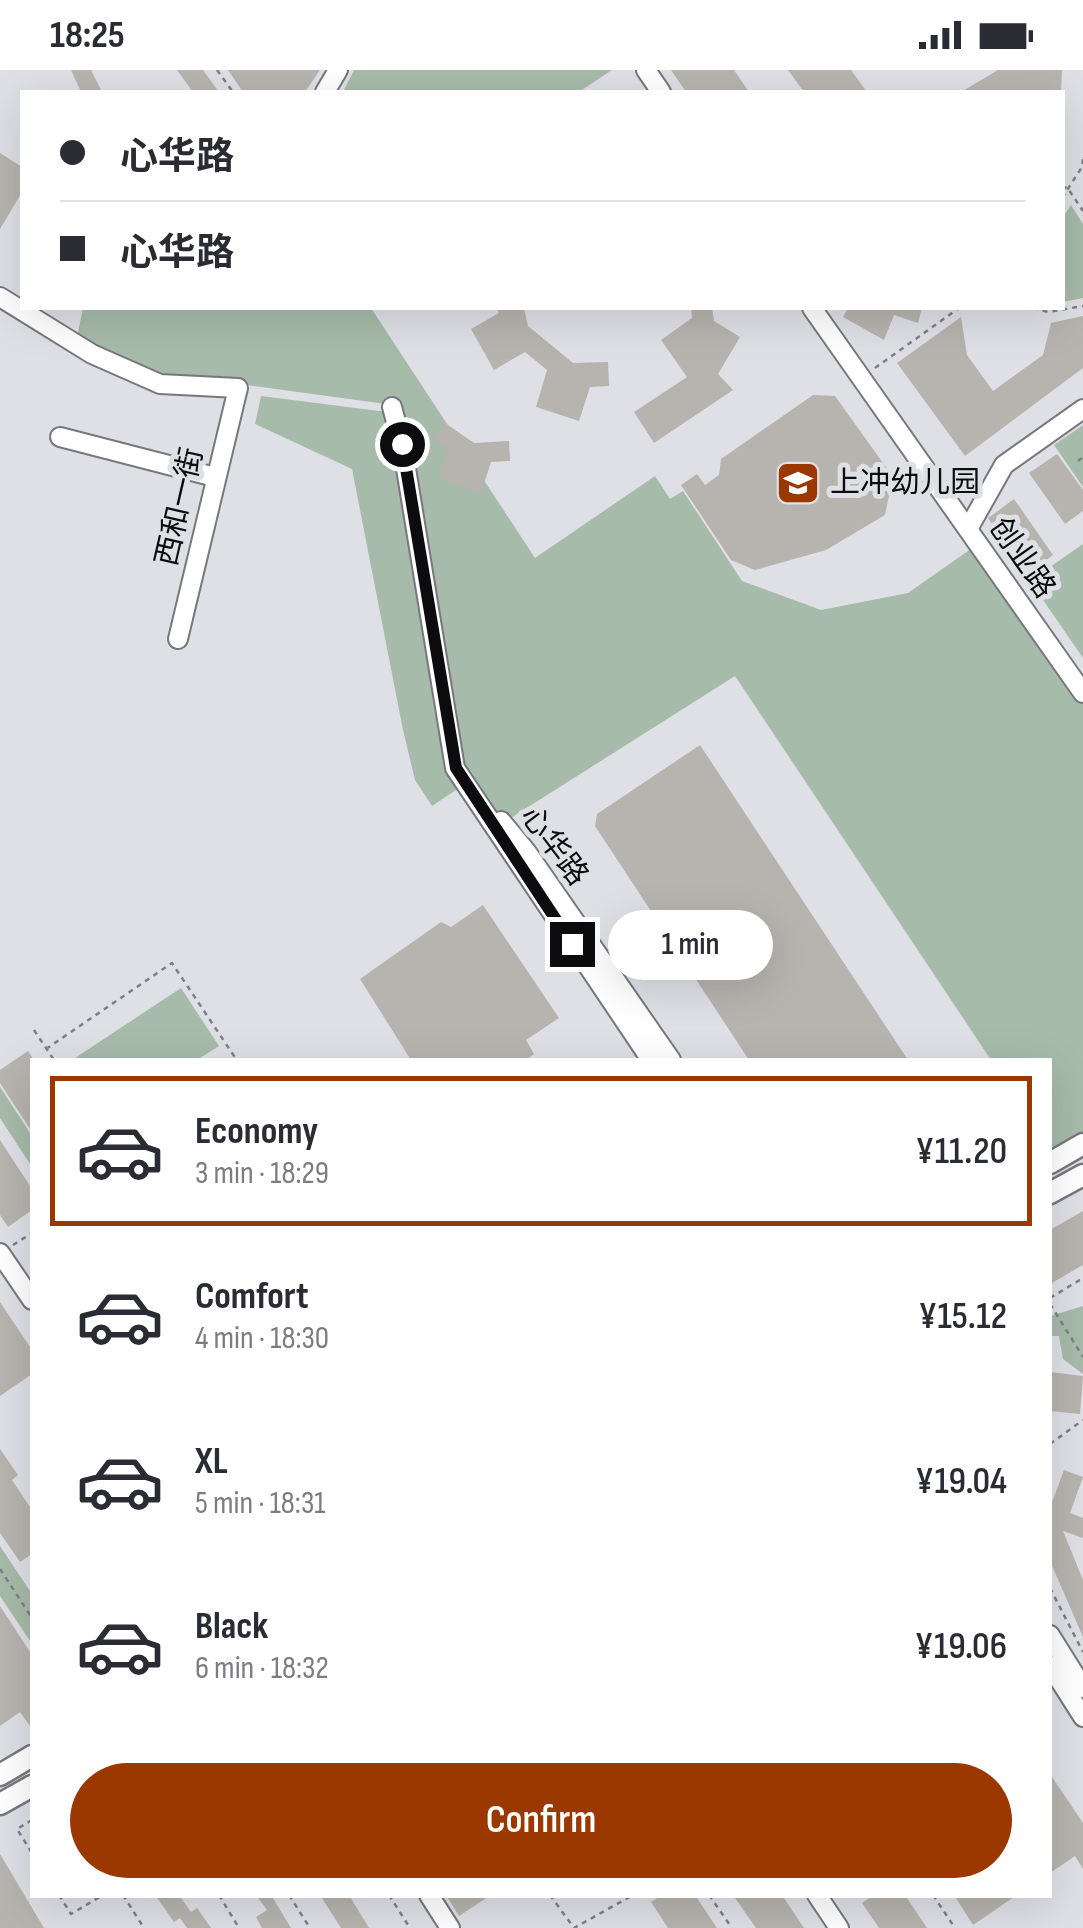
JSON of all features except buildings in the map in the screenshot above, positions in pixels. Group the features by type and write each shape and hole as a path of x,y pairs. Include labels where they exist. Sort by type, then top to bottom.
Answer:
{"main road":[{"path":"1052,1162 1083,1144"},
{"path":"1052,1193 1083,1175"},
{"path":"0,1775 30,1757"},
{"path":"0,1804 30,1787"}],"street":[{"name":"西和一街","path":"21,310 92,354 160,384 238,388 178,639"},
{"name":"创业路","path":"813,310 1083,694"},
{"name":"心华路","path":"392,406 402,444 456,768 650,1058"},
{"path":"968,529 1004,465 1083,409"},
{"path":"60,437 215,477"},
{"name":"心华路","path":"456,768 526,851 671,1058"},
{"path":"7,1249 30,1296"},
{"path":"1052,1638 1083,1688"},
{"path":"1052,1668 1083,1717"},
{"path":"431,1898 450,1928"},
{"path":"819,1898 838,1928"}],"path":[{"path":"1083,158 1082,168 1065,189 1083,212"},
{"path":"862,378 956,310"},
{"path":"1078,461 1083,458"},
{"path":"46,1048 172,963 234,1056 231,1058"},
{"path":"34,1030 53,1058"},
{"path":"7,1249 30,1233"},
{"path":"1052,1297 1083,1278"},
{"path":"1052,1307 1083,1357"},
{"path":"1052,1443 1083,1420"},
{"path":"0,1569 30,1615"},
{"path":"1052,1592 1083,1652"},
{"path":"30,1821 18,1829 30,1850"},
{"path":"61,1898 71,1914 98,1898"},
{"path":"125,1898 144,1928"},
{"path":"220,1898 239,1928"},
{"path":"291,1898 310,1928"},
{"path":"391,1898 410,1928"},
{"path":"552,1898 574,1928 628,1898"},
{"path":"711,1898 732,1928"},
{"path":"935,1898 955,1928"}],"green space":[{"path":"354,70 612,70 582,90 344,90"},
{"path":"1071,205 1083,224 1083,298 1065,302 1065,214"},
{"path":"83,310 372,310 535,558 655,476 670,499 683,491 742,581 821,610 908,593 978,544 1083,694 1083,1143 1057,1158 1052,1151 1052,1058 990,1058 735,676 503,823 456,768 393,405 239,384 162,379 76,342"},
{"path":"261,396 387,412 396,443 459,788 432,806 415,780 403,730 352,469 255,424"},
{"path":"1083,425 1083,487 1054,445"},
{"path":"1083,544 1083,658 1030,581"},
{"path":"181,988 219,1046 200,1058 75,1058"},
{"path":"0,1087 30,1133 30,1164 0,1118"},
{"path":"1083,1306 1083,1374 1063,1359 1059,1336 1052,1336 1052,1315"},
{"path":"0,1546 30,1591 30,1641 0,1596"}],"place":[{"name":"上冲幼儿园","path":"798,483"}],"route":[{"path":"402,444 456,768 572,944"}]}
